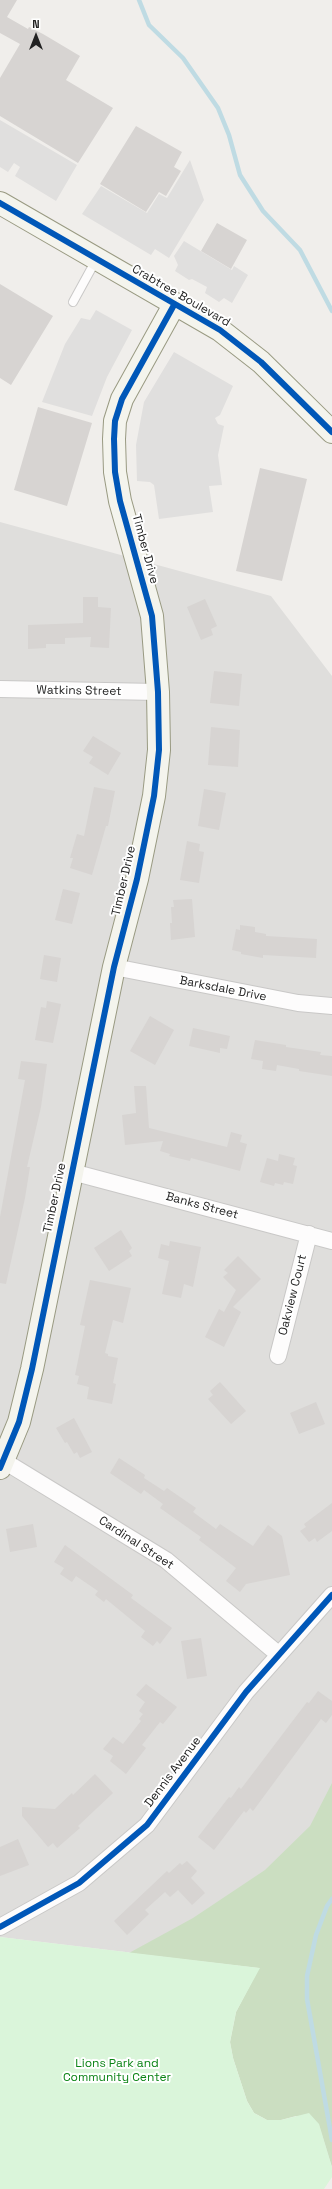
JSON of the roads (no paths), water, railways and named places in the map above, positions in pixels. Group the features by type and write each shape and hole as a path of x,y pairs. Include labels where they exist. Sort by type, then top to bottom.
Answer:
{"street":[{"name":"Crabtree Boulevard","path":"0,203 174,305 220,330 261,362 291,389 332,432"},
{"name":"Timber Drive","path":"2,1464 19,1422 28,1384 114,967 137,879 154,796 159,750 158,692 152,616 120,501 115,472 114,439 115,421 122,399 174,305"},
{"name":"Watkins Street","path":"0,689 158,692"},
{"name":"Barksdale Drive","path":"114,967 291,1001 332,1006"},
{"name":"Banks Street","path":"72,1172 332,1241"},
{"name":"Oakview Court","path":"278,1356 309,1234"},
{"name":"Cardinal Street","path":"2,1464 166,1560 278,1654"},
{"name":"Dennis Avenue","path":"0,1927 79,1883 147,1825 246,1692 278,1654 332,1595"}],"lane":[{"path":"73,302 96,259"}],"waterway":[{"path":"139,0 149,25 183,58 218,108 229,135 240,175 263,211 300,250 332,311"},
{"path":"332,1899 327,1906 316,1935 307,1976 307,1999 332,2140"}],"park label":[{"name":"Lions Park and Community Center","path":"117,2071"}]}
